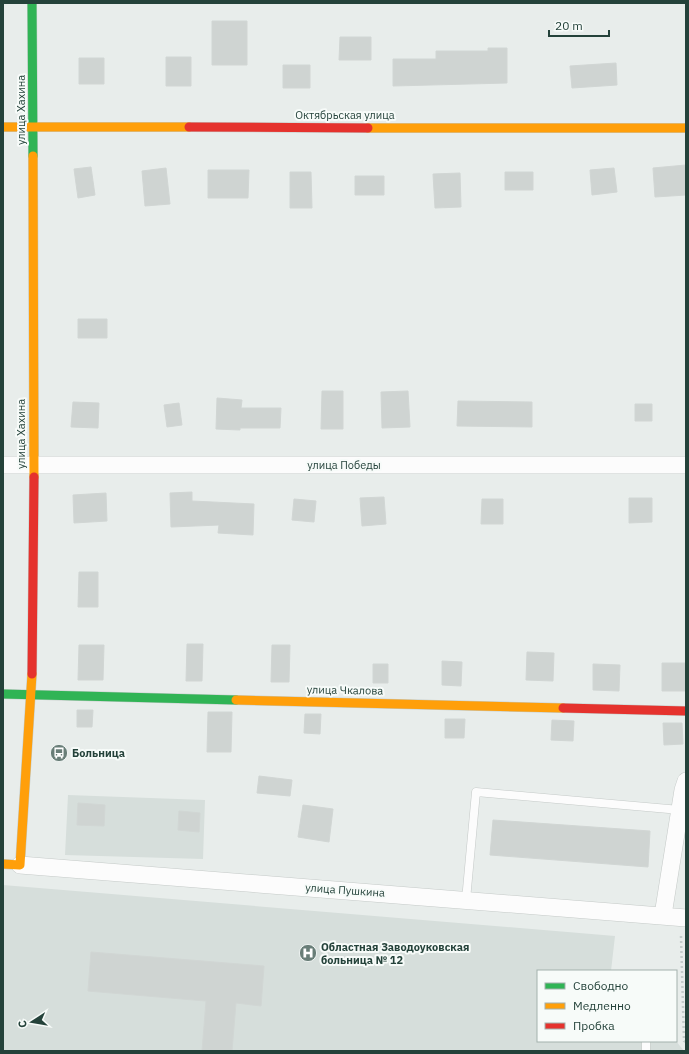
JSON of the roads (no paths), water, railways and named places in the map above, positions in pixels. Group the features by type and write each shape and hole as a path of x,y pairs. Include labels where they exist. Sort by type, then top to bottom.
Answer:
{"street":[{"name":"улица Хахина","path":"20,865 32,694 34,465 32,3"},
{"name":"Октябрьская улица","path":"3,127 686,128"},
{"name":"улица Победы","path":"3,465 686,465"},
{"name":"улица Чкалова","path":"3,694 686,711"},
{"path":"663,915 686,781"},
{"name":"улица Пушкина","path":"3,864 684,917"}],"lane":[{"path":"466,900 476,792 680,810"}],"place":[{"name":"Больница","path":"59,753"},
{"name":"Областная Заводоуковская больница № 12","path":"308,953"}]}
